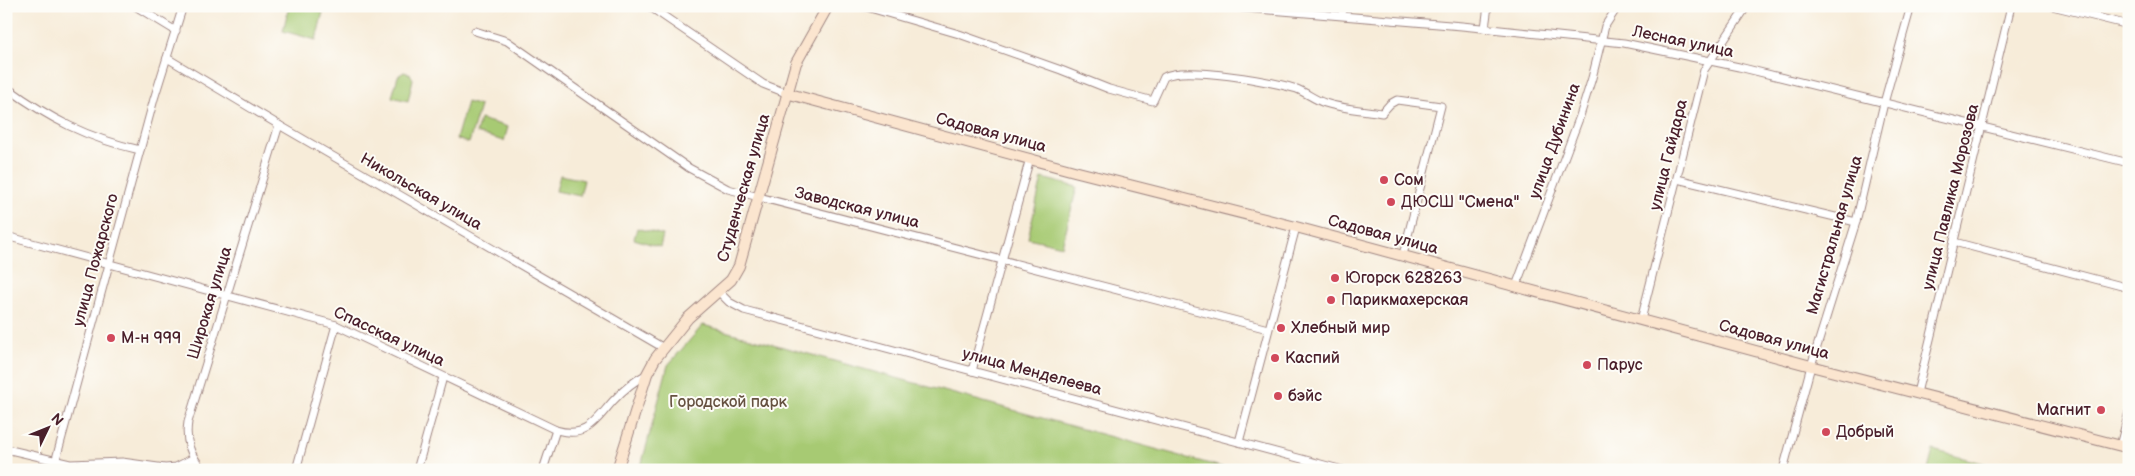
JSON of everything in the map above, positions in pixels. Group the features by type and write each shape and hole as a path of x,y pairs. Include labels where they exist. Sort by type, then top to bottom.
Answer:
{"street":[{"path":"135,6 176,31"},
{"name":"улица Пожарского","path":"52,470 140,150 183,6"},
{"name":"Садовая улица","path":"649,6 763,84 786,92 1403,255 1810,366 2125,447"},
{"name":"Студенческая улица","path":"617,470 647,374 662,347 688,318 731,280 739,266 786,92 798,57 828,6"},
{"path":"863,6 959,34 1052,66 1109,89 1153,101 1164,77 1177,72 1236,77 1264,82 1297,89 1325,103 1382,113 1390,104 1397,100 1441,106 1403,255"},
{"name":"Лесная улица","path":"1221,6 1342,15 1602,40 1710,62 1982,126 2129,163"},
{"path":"1342,15 1343,6"},
{"path":"1485,28 1488,6"},
{"name":"улица Дубинина","path":"1516,286 1580,116 1606,26 1618,6"},
{"name":"улица Гайдара","path":"1641,320 1704,70 1747,6"},
{"name":"Магистральная улица","path":"1783,470 1810,366 1856,222 1884,103 1911,6"},
{"name":"улица Павлика Морозова","path":"1916,393 2011,6"},
{"path":"2052,6 2129,25"},
{"name":"Заводская улица","path":"475,31 507,41 703,177 728,189 1268,329"},
{"name":"Никольская улица","path":"167,58 662,347"},
{"path":"6,87 69,127 102,140 140,150"},
{"name":"Широкая улица","path":"194,458 187,441 188,422 279,125"},
{"path":"972,371 1030,158"},
{"path":"1677,179 1856,222"},
{"path":"1239,442 1296,227"},
{"name":"Спасская улица","path":"6,236 336,325 556,430 576,433 586,430 624,390 647,374"},
{"path":"1954,242 2129,288"},
{"name":"улица Менделеева","path":"718,291 729,302 744,310 1343,470"},
{"path":"296,470 336,325"},
{"path":"417,470 442,377"},
{"path":"2125,447 2129,412"},
{"path":"543,470 556,430"},
{"path":"6,449 55,462 86,465 122,462 165,469 176,467 194,458 203,470"}],"green space":[{"path":"289,6 300,6 323,12 316,40 283,31"},
{"path":"404,72 410,74 413,79 408,101 392,97 398,76"},
{"path":"467,102 480,106 469,143 456,139"},
{"path":"480,119 508,127 504,141 476,133"},
{"path":"560,175 584,180 580,196 556,191"},
{"path":"1042,178 1077,187 1062,246 1028,238"},
{"path":"637,228 663,235 660,247 634,239"},
{"name":"Городской парк","path":"703,325 1232,470 640,470 668,365"},
{"path":"1933,450 1997,467 1996,470 1928,470"}],"place":[{"name":"Сом","path":"1384,180"},
{"name":"ДЮСШ \"Смена\"","path":"1391,202"},
{"name":"Югорск 628263","path":"1335,278"},
{"name":"Парикмахерская","path":"1331,300"},
{"name":"Хлебный мир","path":"1281,328"},
{"name":"М-н 999","path":"111,338"},
{"name":"Каспий","path":"1275,358"},
{"name":"Парус","path":"1587,365"},
{"name":"бэйс","path":"1278,396"},
{"name":"Магнит","path":"2101,410"},
{"name":"Добрый","path":"1826,432"}]}
